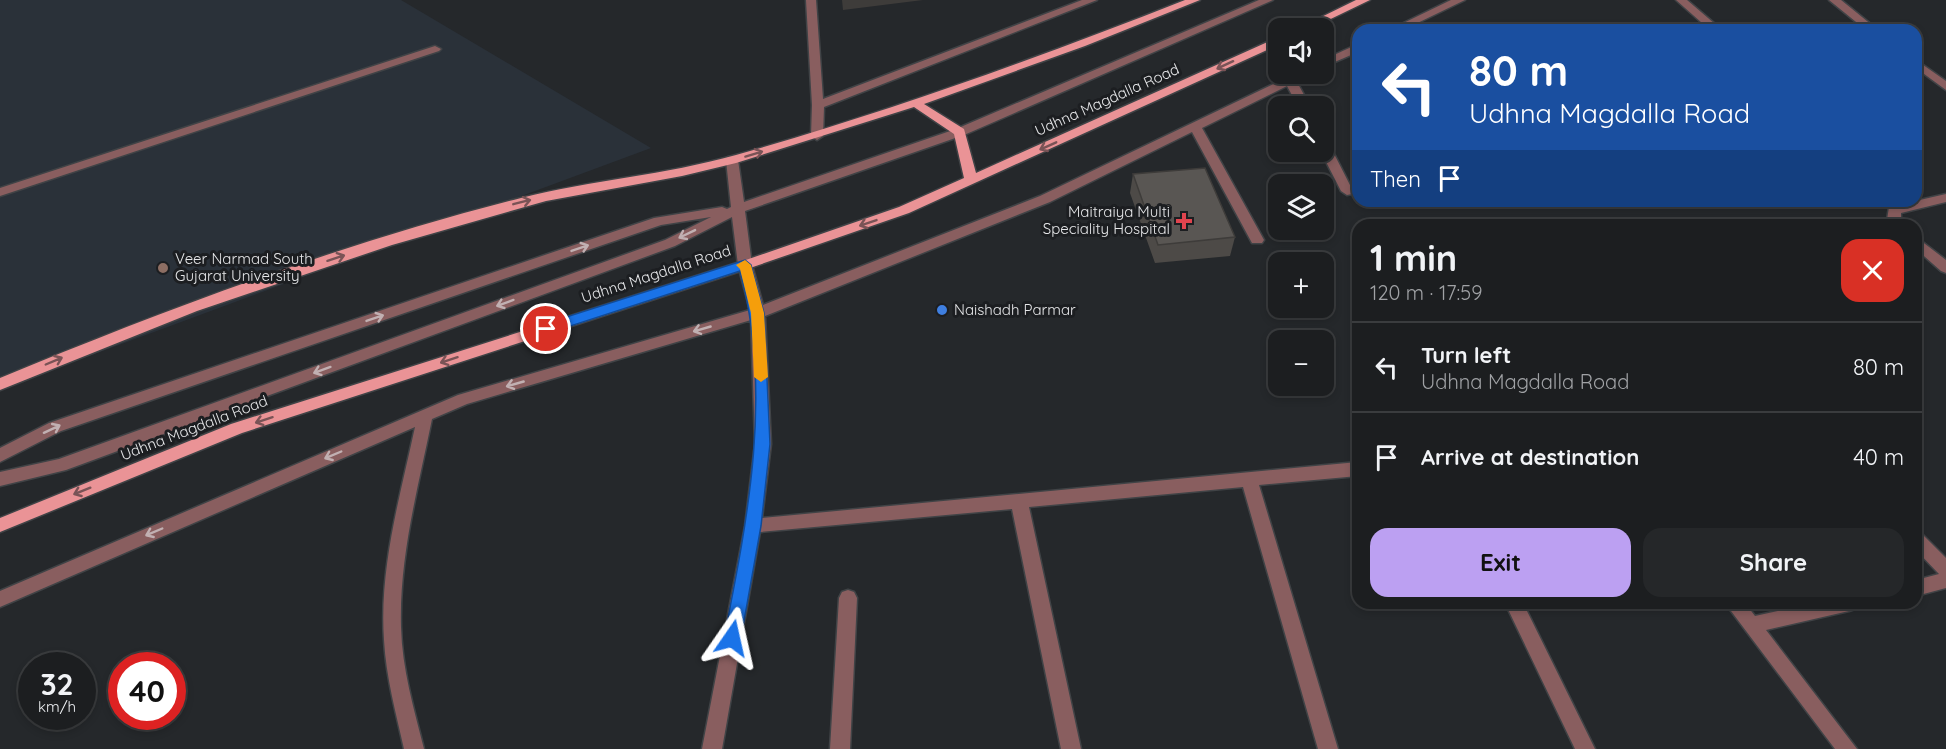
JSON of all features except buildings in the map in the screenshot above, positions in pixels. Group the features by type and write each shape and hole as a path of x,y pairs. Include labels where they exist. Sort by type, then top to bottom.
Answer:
{"main road":[{"path":"0,384 98,342 243,288 404,236 523,202 732,160 817,136 1068,50 1195,0"},
{"path":"1326,18 1365,0"},
{"name":"Udhna Magdalla Road","path":"0,525 237,428 745,265 904,210 1268,45"},
{"path":"915,103 960,132 971,180"}],"street":[{"path":"811,0 818,105 817,136"},
{"path":"818,105 1092,0"},
{"path":"0,479 60,465 670,243 740,208 960,132 1268,0"},
{"path":"1407,24 1460,0"},
{"path":"1681,0 1709,24"},
{"path":"1834,0 1865,24"},
{"path":"0,192 435,49"},
{"path":"1334,59 1352,50"},
{"path":"1922,68 1946,87"},
{"path":"0,599 463,399 758,313 1045,200 1282,84"},
{"path":"1196,126 1257,240"},
{"path":"711,749 753,526 763,444 758,313 745,265 740,208 732,160"},
{"path":"1332,162 1347,191"},
{"path":"1922,200 1946,198"},
{"path":"1894,219 1894,210 1902,207"},
{"path":"0,456 55,427 659,221 740,208"},
{"path":"1922,247 1946,268"},
{"path":"414,749 392,630 392,588 397,551 425,415"},
{"path":"753,526 1352,470"},
{"path":"1249,479 1328,749"},
{"path":"1019,501 1071,749"},
{"path":"1922,545 1946,570"},
{"path":"1922,586 1946,580"},
{"path":"840,749 848,598"},
{"path":"1517,609 1585,749"},
{"path":"1739,609 1847,749"},
{"path":"1752,626 1824,609"}],"shaded area":[{"name":"Veer Narmad South Gujarat University","path":"0,0 401,0 651,148 0,389"}],"slow traffic":[{"path":"742,265 745,265 758,313 761,377"}],"place":[{"name":"Maitraiya Multi Speciality Hospital","path":"1184,221"},
{"name":"Veer Narmad South Gujarat University","path":"163,268"},
{"name":"Naishadh Parmar","path":"942,310"}],"route":[{"path":"546,329 745,265 758,313 763,444 753,526 732,638"}]}
